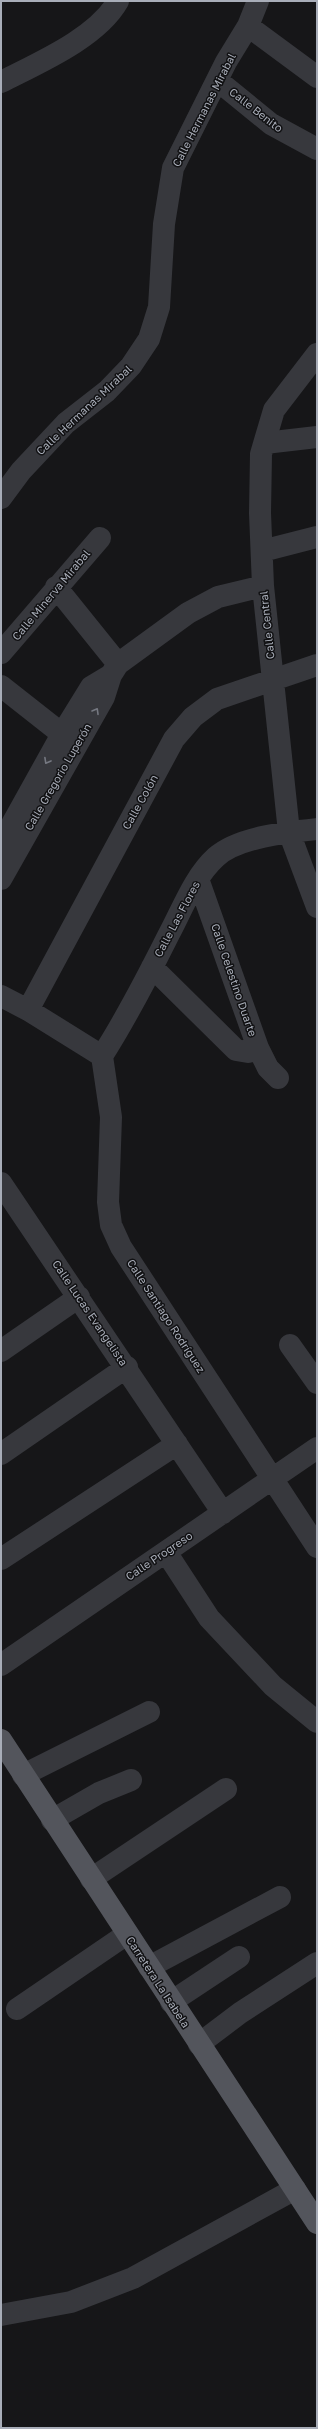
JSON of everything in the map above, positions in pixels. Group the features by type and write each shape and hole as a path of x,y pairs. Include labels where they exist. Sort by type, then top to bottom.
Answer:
{"main road":[{"name":"Carretera La Isabela","path":"1,1740 171,2002 315,2217"}],"street":[{"path":"1,82 70,46 113,10 118,1"},
{"name":"Calle Hermanas Mirabal","path":"1,498 21,471 66,423 107,391 131,366 149,339 159,307 164,224 173,168 217,80 248,26 258,1"},
{"path":"248,26 317,77"},
{"name":"Calle Benito","path":"217,80 271,124 317,149"},
{"name":"Calle Central","path":"317,354 274,410 261,454 263,586 289,832 317,907"},
{"path":"265,442 317,437"},
{"path":"262,551 317,537"},
{"name":"Calle Minerva Mirabal","path":"1,653 56,587 100,538"},
{"name":"Calle Gregorio Luperón","path":"1,879 7,839 62,734 91,687 188,613 218,597 263,586"},
{"path":"56,587 114,669"},
{"name":"Calle Colón","path":"28,1010 174,739 193,717 217,699 317,665"},
{"name":"Calle Gregorio Luperón","path":"7,839 104,697 114,669"},
{"path":"1,686 62,734"},
{"name":"Calle Las Flores","path":"102,1056 125,1019 198,879 217,856 241,843 289,832 317,829"},
{"name":"Calle Celestino Duarte","path":"198,879 258,1048 268,1068 278,1078"},
{"path":"152,967 236,1050 248,1052 258,1048"},
{"path":"1,996 28,1010 102,1056"},
{"name":"Calle Santiago Rodríguez","path":"102,1056 111,1117 108,1202 111,1225 121,1247 317,1547"},
{"name":"Calle Lucas Evangelista","path":"1,1183 127,1367 223,1512"},
{"path":"4,1342 79,1297"},
{"path":"290,1345 317,1383"},
{"path":"1,1454 127,1367"},
{"path":"1,1559 177,1444"},
{"name":"Calle Progreso","path":"1,1665 317,1448"},
{"path":"166,1552 209,1618 273,1686 317,1722"},
{"path":"23,1775 149,1712"},
{"path":"52,1820 99,1794 131,1780"},
{"path":"91,1879 226,1789"},
{"path":"149,1967 280,1897"},
{"path":"16,2009 127,1934"},
{"path":"171,2002 239,1957"},
{"path":"199,2044 240,2013 317,1963"},
{"path":"1,2315 71,2302 133,2278 295,2189"}]}
